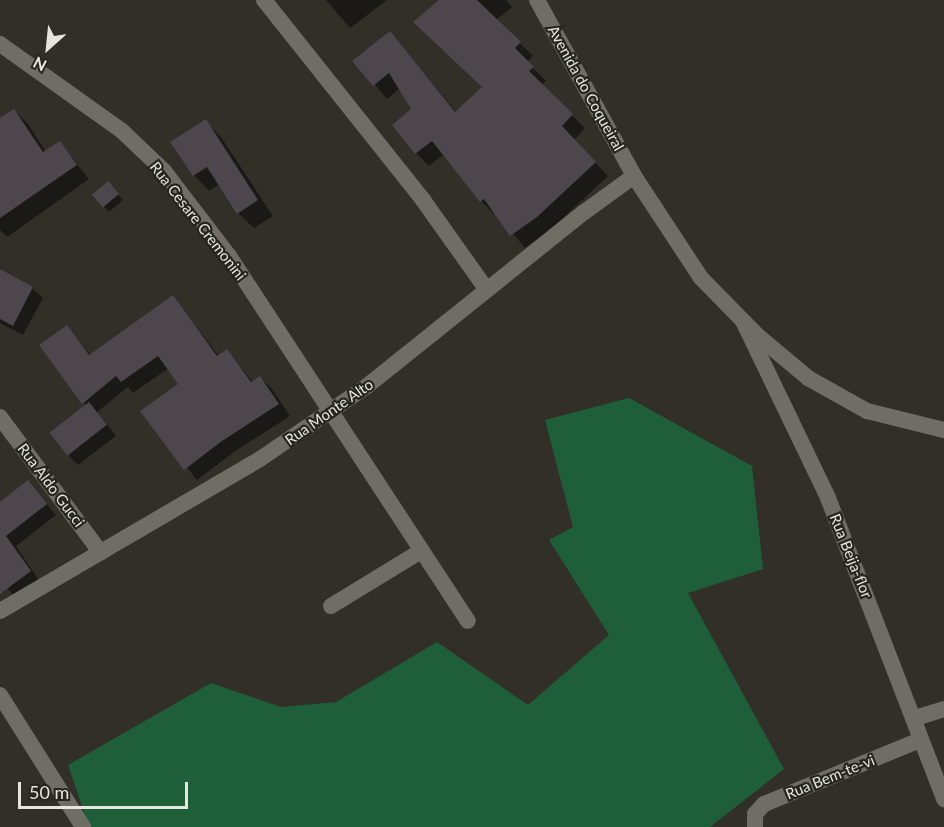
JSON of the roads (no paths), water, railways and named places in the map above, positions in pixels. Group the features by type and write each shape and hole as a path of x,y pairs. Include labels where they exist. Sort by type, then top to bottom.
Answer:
{"street":[{"path":"264,0 423,200 487,290"},
{"name":"Avenida do Coqueiral","path":"537,0 634,176 701,278 742,321"},
{"name":"Rua Cesare Cremonini","path":"0,44 122,131 164,171 229,256 468,621"},
{"name":"Rua Monte Alto","path":"0,611 260,459 367,386 583,213 634,176"},
{"path":"742,321 808,378 867,411 944,430"},
{"name":"Rua Beija-flor","path":"742,321 828,498 915,718 920,740 944,799"},
{"name":"Rua Aldo Gucci","path":"0,417 101,553"},
{"path":"331,606 421,551"},
{"path":"0,695 83,827"},
{"path":"915,718 944,709"},
{"name":"Rua Bem-te-vi","path":"756,827 755,814 764,804 920,740"}]}
